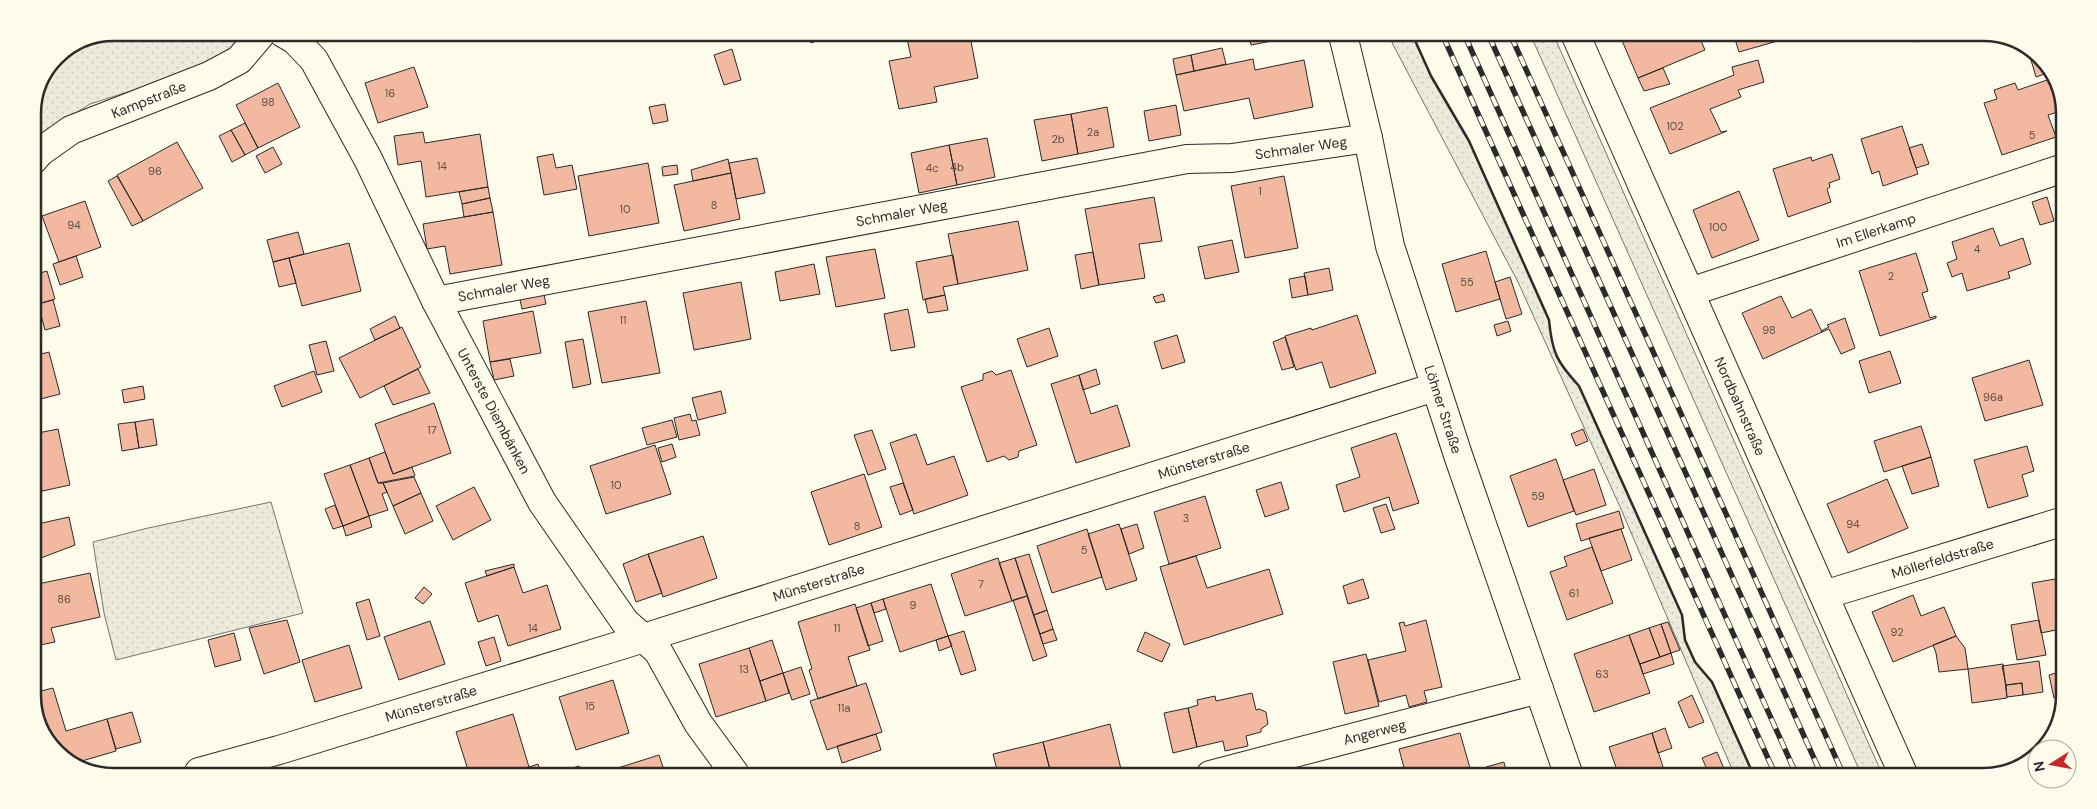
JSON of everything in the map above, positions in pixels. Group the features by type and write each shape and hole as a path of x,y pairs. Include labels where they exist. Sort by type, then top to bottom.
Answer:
{"street":[{"name":"Kampstraße","path":"41,151 71,130 209,76 239,60 255,41"},
{"name":"Unterste Diembänken","path":"296,41 314,60 368,159 436,301 542,502 625,622 645,637 658,650 698,723 731,768"},
{"name":"Löhner Straße","path":"1344,41 1368,138 1390,246 1435,387 1566,768"},
{"name":"Nordbahnstraße","path":"1578,41 1900,768"},
{"name":"Schmaler Weg","path":"436,301 1187,159 1232,158 1368,138"},
{"name":"Im Ellerkamp","path":"1690,292 2056,171"},
{"name":"Münsterstraße","path":"214,768 279,750 645,637 1435,387"},
{"name":"Möllerfeldstraße","path":"1824,595 2056,524"},
{"name":"Angerweg","path":"1237,768 1538,689"}],"shaded area":[{"path":"114,41 242,41 222,62 90,104 49,130 41,139 41,114 47,86 53,74 63,63 74,53 86,47"},
{"path":"1391,41 1415,41 1431,76 1469,142 1549,320 1552,341 1557,356 1565,370 1579,386 1682,615 1685,640 1695,662 1712,682 1750,768 1732,768 1621,509 1518,282"},
{"path":"1533,41 1556,41 1879,768 1858,768"},
{"path":"271,502 303,613 116,660 104,613 93,542 148,528"}],"building":[{"path":"908,41 971,41 978,78 934,87 937,102 899,109 889,61 911,57"},
{"path":"1250,41 1272,41 1251,45"},
{"path":"1622,41 1701,41 1705,50 1638,78"},
{"path":"1736,41 1778,41 1739,52"},
{"path":"1222,48 1226,64 1194,71 1191,55"},
{"path":"732,49 741,80 724,85 714,55"},
{"path":"1191,55 1194,71 1176,75 1173,59"},
{"path":"1253,59 1255,70 1304,60 1313,107 1254,119 1249,98 1184,111 1176,75"},
{"path":"1758,60 1764,82 1738,90 1741,97 1710,109 1721,132 1727,131 1670,154 1650,108 1734,75 1732,67"},
{"path":"2031,60 2044,74 2036,77"},
{"path":"414,67 428,107 378,123 365,83"},
{"path":"1663,68 1670,84 1644,91 1638,78"},
{"path":"2047,80 2056,109 2056,112 2048,115 2056,137 2002,155 1984,103 1997,99 1994,90 2015,83 2018,90"},
{"path":"278,83 300,127 258,148 236,105"},
{"path":"665,104 668,121 653,124 649,107"},
{"path":"1176,105 1181,135 1149,141 1144,111"},
{"path":"1107,107 1114,147 1078,154 1071,114"},
{"path":"1071,114 1078,154 1042,161 1034,120"},
{"path":"245,123 258,148 245,155 231,130"},
{"path":"1902,126 1918,174 1883,186 1879,171 1872,174 1861,139"},
{"path":"231,130 245,155 232,162 219,136"},
{"path":"423,132 425,143 480,134 488,187 426,197 421,161 398,165 394,136"},
{"path":"987,138 995,177 957,185 949,145"},
{"path":"177,142 203,188 143,221 117,175"},
{"path":"1922,144 1929,164 1916,168 1909,148"},
{"path":"949,145 957,185 919,193 911,153"},
{"path":"273,147 282,164 265,173 256,156"},
{"path":"553,154 556,168 572,165 577,189 544,195 537,157"},
{"path":"1832,154 1840,179 1829,183 1830,187 1827,189 1831,202 1788,217 1773,169 1811,157 1812,161"},
{"path":"757,158 765,193 736,199 729,163"},
{"path":"728,159 731,173 693,181 691,170"},
{"path":"648,163 659,223 589,236 578,176"},
{"path":"677,165 678,174 663,176 662,167"},
{"path":"731,173 740,219 684,231 674,185"},
{"path":"117,176 143,221 132,226 108,181"},
{"path":"1284,176 1298,248 1245,258 1231,186"},
{"path":"488,187 490,198 462,204 459,192"},
{"path":"1739,191 1759,240 1712,258 1693,210"},
{"path":"1154,197 1162,241 1139,244 1145,278 1099,285 1085,209"},
{"path":"2047,197 2054,221 2040,225 2032,202"},
{"path":"490,198 493,212 464,217 462,204"},
{"path":"85,201 101,247 59,262 42,216"},
{"path":"493,212 502,265 450,274 445,246 427,249 423,224"},
{"path":"1018,221 1028,270 958,284 948,234"},
{"path":"1993,228 2000,246 2023,238 2031,264 2008,272 2010,278 1967,291 1962,273 1952,277 1947,263 1957,259 1952,242"},
{"path":"298,232 304,254 273,262 267,240"},
{"path":"1232,240 1239,272 1205,279 1198,247"},
{"path":"349,243 361,291 302,306 289,258"},
{"path":"875,249 885,298 836,307 826,257"},
{"path":"1486,251 1500,299 1456,312 1442,264"},
{"path":"1093,252 1099,285 1081,289 1075,255"},
{"path":"1916,253 1928,291 1922,293 1930,318 1936,316 1936,318 1880,336 1859,271"},
{"path":"953,255 958,284 943,287 945,295 923,300 916,262"},
{"path":"76,256 83,277 60,285 53,264"},
{"path":"289,258 296,283 279,287 273,262"},
{"path":"814,264 820,294 780,301 775,272"},
{"path":"1329,268 1333,290 1308,295 1304,273"},
{"path":"47,271 55,299 41,303 41,273"},
{"path":"1305,276 1308,295 1292,298 1289,279"},
{"path":"1510,277 1522,314 1506,319 1495,282"},
{"path":"741,282 751,339 694,350 683,293"},
{"path":"543,290 546,304 522,309 519,295"},
{"path":"1163,294 1165,301 1156,303 1153,297"},
{"path":"945,295 948,310 928,313 925,299"},
{"path":"1781,296 1792,318 1811,309 1822,332 1763,359 1742,313"},
{"path":"53,300 60,326 45,330 41,315 41,303"},
{"path":"646,301 660,373 602,383 588,312"},
{"path":"908,309 915,347 891,351 884,314"},
{"path":"533,311 541,353 490,362 483,321"},
{"path":"1357,315 1376,373 1330,388 1322,362 1296,370 1285,336 1311,328 1312,330"},
{"path":"395,316 400,328 375,340 370,329"},
{"path":"1845,318 1855,348 1841,354 1829,329 1821,331 1829,327 1827,325"},
{"path":"1508,321 1511,331 1497,336 1494,325"},
{"path":"402,327 421,367 360,398 339,358"},
{"path":"1049,328 1058,356 1027,367 1017,339"},
{"path":"1177,335 1185,362 1162,369 1154,342"},
{"path":"1285,337 1294,367 1282,370 1273,342"},
{"path":"583,339 591,384 573,388 565,342"},
{"path":"326,341 334,371 317,375 309,345"},
{"path":"1890,351 1901,383 1869,393 1859,361"},
{"path":"49,352 60,394 41,399 41,354"},
{"path":"510,359 514,376 494,380 490,362"},
{"path":"2029,360 2043,405 1985,421 1972,378"},
{"path":"418,369 430,393 393,405 384,386"},
{"path":"1096,369 1100,384 1083,390 1079,375"},
{"path":"1011,370 1037,445 1019,451 1018,457 1009,460 1004,456 987,462 961,387 983,380 983,374 992,371 996,375"},
{"path":"314,371 322,392 282,407 274,386"},
{"path":"1079,375 1091,414 1117,405 1130,446 1076,463 1051,384"},
{"path":"143,386 145,399 124,403 122,390"},
{"path":"721,391 726,413 698,420 692,398"},
{"path":"434,403 451,453 393,474 375,424"},
{"path":"690,414 692,421 696,420 700,435 679,440 674,418"},
{"path":"153,419 157,445 139,448 135,422"},
{"path":"672,420 677,437 647,445 642,428"},
{"path":"135,422 139,448 122,451 118,424"},
{"path":"1921,426 1931,457 1884,472 1874,441"},
{"path":"58,429 70,485 41,491 41,432"},
{"path":"1583,429 1588,441 1576,446 1571,434"},
{"path":"872,430 886,469 868,475 854,435"},
{"path":"1396,433 1419,503 1393,511 1389,497 1344,512 1336,485 1360,477 1351,448"},
{"path":"916,434 927,465 954,456 968,495 914,514 890,443"},
{"path":"672,444 676,457 662,462 658,448"},
{"path":"655,445 671,494 606,514 590,466"},
{"path":"2027,446 2034,471 2022,475 2028,496 1988,508 1974,460"},
{"path":"385,452 393,474 412,467 415,476 378,483 369,458"},
{"path":"1931,457 1939,486 1912,494 1902,466"},
{"path":"369,458 378,483 383,483 387,492 382,494 388,510 369,516 350,465"},
{"path":"1556,459 1574,511 1528,527 1510,476"},
{"path":"350,465 369,516 343,526 324,474"},
{"path":"1594,469 1606,505 1576,515 1563,480"},
{"path":"864,474 882,527 829,545 811,492"},
{"path":"414,477 421,493 393,506 383,483"},
{"path":"1887,479 1908,528 1848,553 1827,504"},
{"path":"1281,482 1289,509 1265,517 1256,490"},
{"path":"903,483 913,510 900,515 890,487"},
{"path":"474,487 491,520 453,540 436,506"},
{"path":"421,493 433,521 405,534 393,506"},
{"path":"1205,496 1221,548 1169,564 1154,512"},
{"path":"1386,504 1395,529 1381,533 1373,508"},
{"path":"335,505 343,526 333,529 325,509"},
{"path":"1619,511 1624,528 1581,541 1576,524"},
{"path":"369,516 372,527 346,536 343,526"},
{"path":"69,517 75,545 41,558 41,523"},
{"path":"1119,524 1137,580 1106,590 1088,534"},
{"path":"1137,524 1144,548 1129,554 1121,529"},
{"path":"1087,529 1102,577 1052,593 1037,546"},
{"path":"1621,529 1632,560 1601,571 1589,538"},
{"path":"703,536 717,578 663,597 648,554"},
{"path":"1592,547 1613,603 1567,620 1550,572 1567,566 1564,557"},
{"path":"648,554 662,593 636,602 623,564"},
{"path":"1029,554 1047,610 1034,615 1015,558"},
{"path":"1196,556 1207,588 1269,569 1283,614 1184,645 1160,567"},
{"path":"998,558 1012,601 965,616 951,574"},
{"path":"1015,558 1027,596 1012,601 999,563"},
{"path":"514,564 514,567 487,576 485,571"},
{"path":"514,567 523,593 547,585 561,629 508,646 498,615 478,622 465,583"},
{"path":"90,573 100,617 51,628 55,642 41,645 41,583"},
{"path":"1363,579 1369,598 1348,604 1343,586"},
{"path":"2056,579 2056,630 2041,633 2032,583"},
{"path":"931,584 948,636 900,652 883,599"},
{"path":"424,587 432,594 423,604 415,598"},
{"path":"1913,595 1921,616 1944,607 1956,636 1893,662 1872,612"},
{"path":"1027,596 1047,656 1033,661 1013,600"},
{"path":"369,599 380,636 367,640 356,603"},
{"path":"883,599 886,609 874,613 871,603"},
{"path":"871,603 883,641 868,646 856,608"},
{"path":"855,604 870,650 848,657 857,686 818,699 809,670 812,669 798,622"},
{"path":"1047,610 1053,629 1040,634 1034,615"},
{"path":"287,620 300,662 264,674 249,628"},
{"path":"1426,620 1442,687 1424,691 1427,702 1409,707 1406,695 1379,702 1368,660 1406,651 1399,623 1404,622 1405,626"},
{"path":"2039,620 2046,655 2017,660 2011,625"},
{"path":"430,621 445,664 399,680 384,637"},
{"path":"1668,622 1680,650 1671,653 1661,624"},
{"path":"1661,624 1671,653 1660,657 1649,628"},
{"path":"1649,628 1660,657 1640,664 1629,635"},
{"path":"1053,629 1057,640 1043,644 1040,634"},
{"path":"964,631 976,670 961,675 948,636"},
{"path":"1145,632 1170,644 1162,662 1137,651"},
{"path":"234,633 241,660 215,667 208,640"},
{"path":"1629,635 1650,693 1594,712 1574,654"},
{"path":"948,636 952,646 939,651 936,640"},
{"path":"1956,636 1965,648 1968,669 1939,672 1933,645"},
{"path":"494,637 501,661 486,666 478,642"},
{"path":"772,640 783,673 760,681 749,648"},
{"path":"349,645 362,688 315,702 302,660"},
{"path":"749,648 766,701 716,717 699,664"},
{"path":"1671,653 1674,664 1643,674 1640,664"},
{"path":"1366,654 1379,706 1345,714 1333,662"},
{"path":"2039,661 2043,692 2023,695 2022,683 2006,685 2002,666"},
{"path":"2003,664 2007,698 1972,703 1968,669"},
{"path":"801,667 810,694 792,700 783,673"},
{"path":"783,673 789,693 766,701 760,681"},
{"path":"2056,673 2056,695 2054,698 2049,675"},
{"path":"613,680 629,733 576,750 559,697"},
{"path":"866,683 882,732 827,750 810,701"},
{"path":"2022,683 2023,695 2007,697 2006,685"},
{"path":"53,688 66,731 107,719 116,751 83,761 70,753 56,739 49,727 41,700 41,691"},
{"path":"1252,693 1256,710 1259,709 1266,712 1268,724 1261,729 1261,732 1246,736 1248,746 1225,751 1223,741 1197,747 1188,708 1198,705 1197,700 1215,696 1216,701"},
{"path":"1692,695 1704,722 1689,728 1678,702"},
{"path":"1188,708 1197,747 1173,753 1164,713"},
{"path":"132,712 141,742 116,749 107,719"},
{"path":"513,714 529,767 467,768 456,732"},
{"path":"1110,724 1121,768 1050,768 1043,742"},
{"path":"1665,728 1672,748 1658,753 1652,733"},
{"path":"1460,733 1470,768 1404,768 1399,749"},
{"path":"1652,733 1663,768 1616,768 1609,747"},
{"path":"876,734 881,750 842,763 837,746"},
{"path":"1043,742 1050,768 996,768 993,754"},
{"path":"1717,752 1724,768 1706,768 1702,758"},
{"path":"659,755 663,768 618,768"},
{"path":"1504,762 1505,768 1486,768"},
{"path":"538,764 539,768 526,768"}],"railway":[{"path":"1445,41 1772,768"},
{"path":"1467,41 1793,768"},
{"path":"1491,41 1818,768"},
{"path":"1513,41 1840,768"}],"wall":[{"path":"1415,41 1431,76 1469,141 1549,320 1552,341 1557,356 1565,370 1579,386 1682,615 1685,640 1695,662 1712,682 1750,768"}]}
